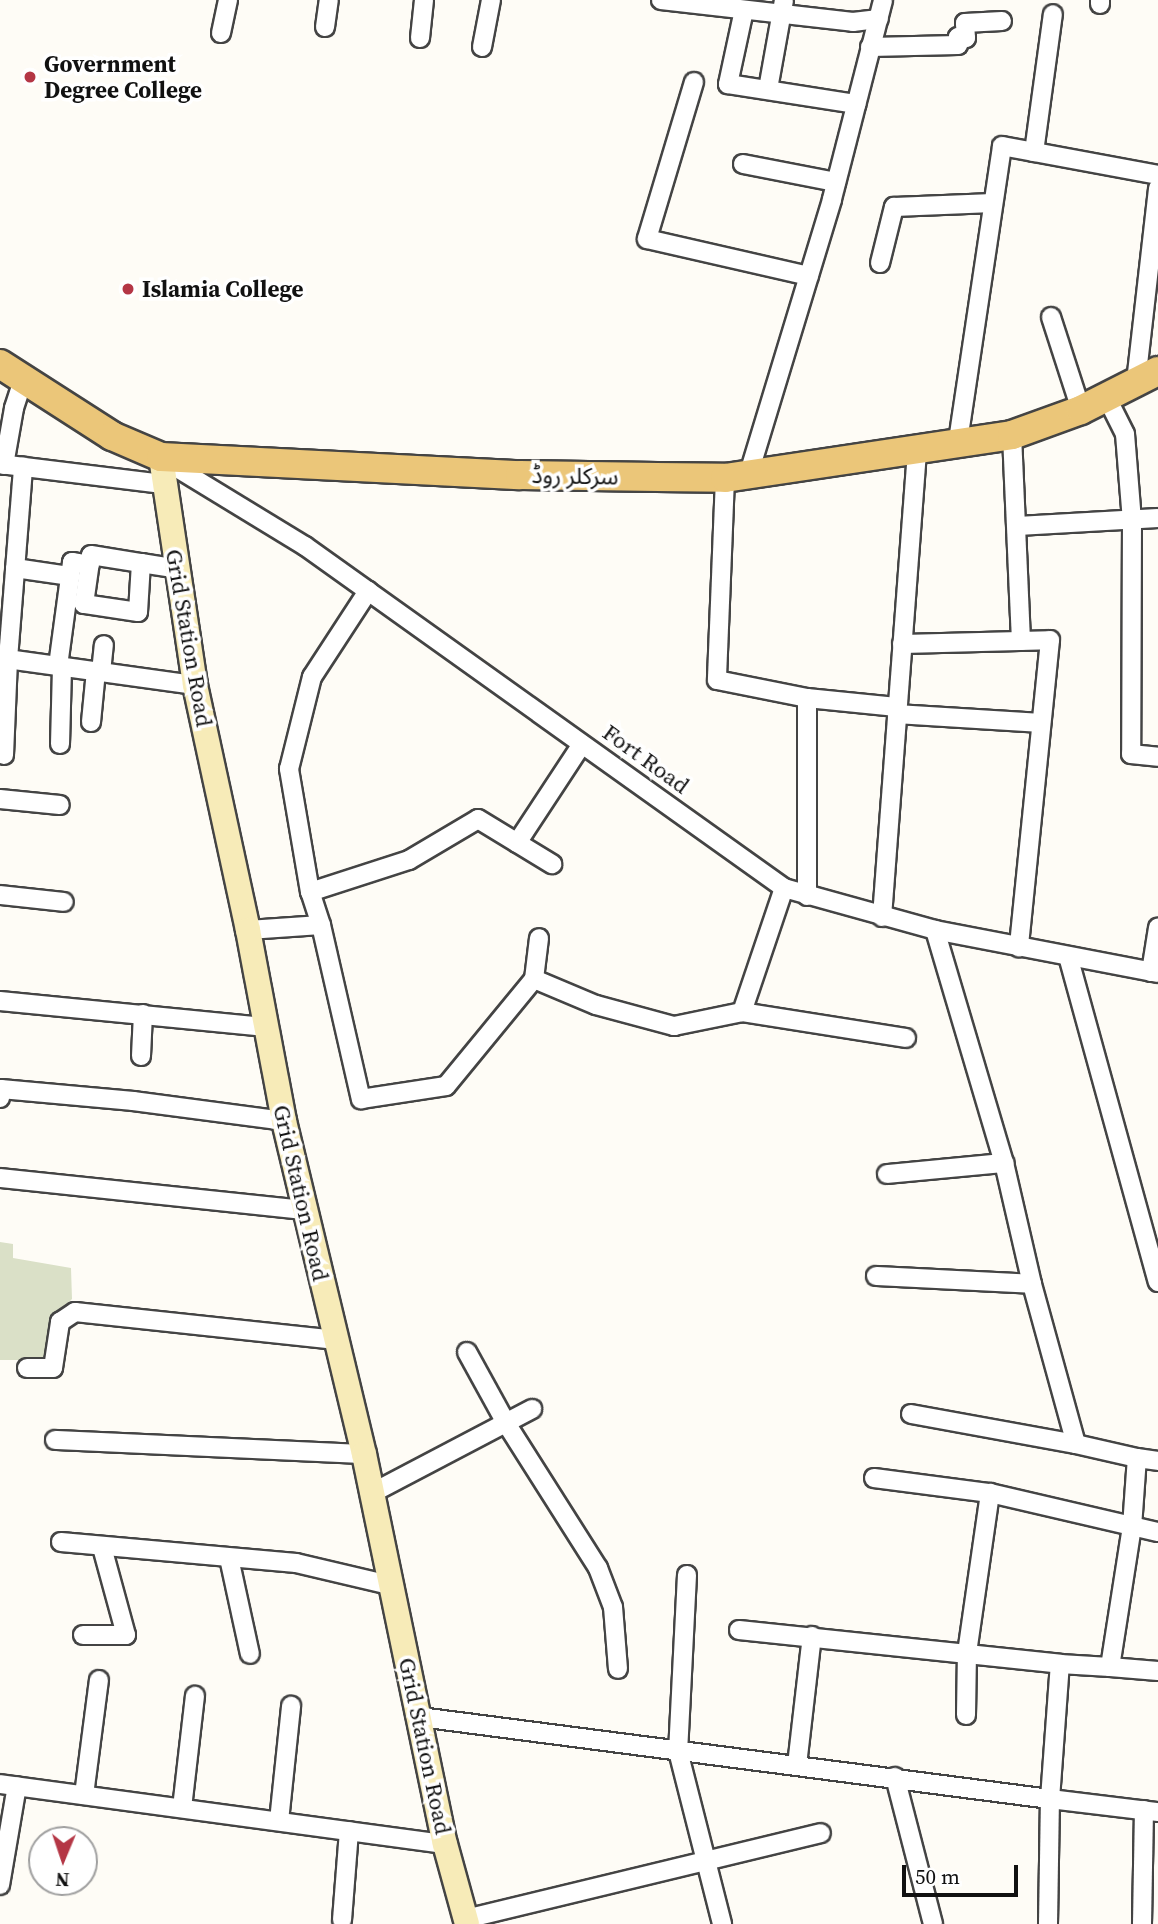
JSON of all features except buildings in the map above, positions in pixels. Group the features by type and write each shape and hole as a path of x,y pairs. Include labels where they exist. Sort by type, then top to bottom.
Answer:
{"main road":[{"name":"سرکلر روڈ","path":"0,364 23,382 162,471 737,476 1012,435 1081,410 1147,377"},
{"name":"Grid Station Road","path":"162,471 195,685 248,930 264,1027 303,1210 373,1493 389,1585 420,1717 445,1844 466,1921"}],"street":[{"path":"221,33 228,0"},
{"path":"325,27 329,0"},
{"path":"420,38 424,0"},
{"path":"482,47 491,0"},
{"path":"660,0 744,10 783,7 853,22 879,19"},
{"path":"883,0 809,276 737,476 717,680 807,698 897,711 1041,723"},
{"path":"768,89 783,7"},
{"path":"744,10 728,84 856,104"},
{"path":"1034,152 1053,15"},
{"path":"870,47 958,45 958,37 966,38 965,23 1002,21"},
{"path":"694,82 647,239 809,276"},
{"path":"958,441 1002,146 1158,175"},
{"path":"743,164 836,182"},
{"path":"1147,377 1158,188"},
{"path":"880,263 894,207 993,202"},
{"path":"1051,317 1081,410"},
{"path":"23,382 14,408 2,465 162,471"},
{"path":"1107,398 1125,434 1132,521 1131,754 1158,757"},
{"path":"1012,435 1021,641"},
{"path":"882,916 917,451"},
{"path":"4,755 4,659 23,467"},
{"name":"Fort Road","path":"162,471 304,546 784,888 935,930 1155,972"},
{"path":"1018,526 1158,518"},
{"path":"141,563 138,612 84,604 91,555 141,563 177,569"},
{"path":"60,744 60,667 72,562 90,565"},
{"path":"15,568 70,576"},
{"path":"368,591 312,677 289,769 310,892 321,925 361,1099 446,1086 534,979 539,938"},
{"path":"902,644 1050,640 1019,947"},
{"path":"91,722 104,645"},
{"path":"4,659 195,685"},
{"path":"807,698 807,896"},
{"path":"517,843 582,744"},
{"path":"0,799 60,805"},
{"path":"310,892 409,860 478,819 552,864"},
{"path":"742,1012 784,888"},
{"path":"0,895 64,902"},
{"path":"248,930 321,925"},
{"path":"1155,972 1158,928"},
{"path":"935,930 1004,1163 1032,1284 1076,1444"},
{"path":"1068,956 1158,1282"},
{"path":"534,979 596,1005 674,1026 742,1012 906,1038"},
{"path":"0,1001 264,1027"},
{"path":"141,1056 143,1014"},
{"path":"0,1098 1,1089 133,1101 284,1121"},
{"path":"887,1174 1004,1163"},
{"path":"0,1178 303,1210"},
{"path":"876,1276 1032,1284"},
{"path":"26,1368 53,1368 60,1322 75,1312 337,1340"},
{"path":"467,1352 506,1423 598,1568 612,1607 618,1670"},
{"path":"373,1493 532,1409"},
{"path":"911,1414 1158,1461"},
{"path":"55,1440 364,1454"},
{"path":"1110,1667 1132,1527 1137,1458"},
{"path":"874,1478 990,1493 1158,1532"},
{"path":"966,1715 967,1653 990,1493"},
{"path":"61,1542 296,1563 389,1585"},
{"path":"83,1635 126,1635 102,1547"},
{"path":"229,1558 250,1654"},
{"path":"687,1575 678,1751 708,1860 722,1924"},
{"path":"739,1630 1060,1664 1158,1671"},
{"path":"797,1765 812,1636"},
{"path":"1048,1924 1050,1798 1060,1664"},
{"path":"84,1795 99,1680"},
{"path":"182,1808 195,1696"},
{"path":"279,1821 291,1706"},
{"path":"420,1717 1151,1811 1142,1924"},
{"path":"895,1777 933,1924"},
{"path":"0,1885 8,1785 445,1844"},
{"path":"342,1920 349,1831"},
{"path":"466,1921 821,1833"}],"green space":[{"path":"0,1242 13,1244 13,1258 71,1268 72,1299 50,1321 45,1360 0,1360"}],"place":[{"name":"Government Degree College","path":"30,77"},
{"name":"Islamia College","path":"128,289"}]}
